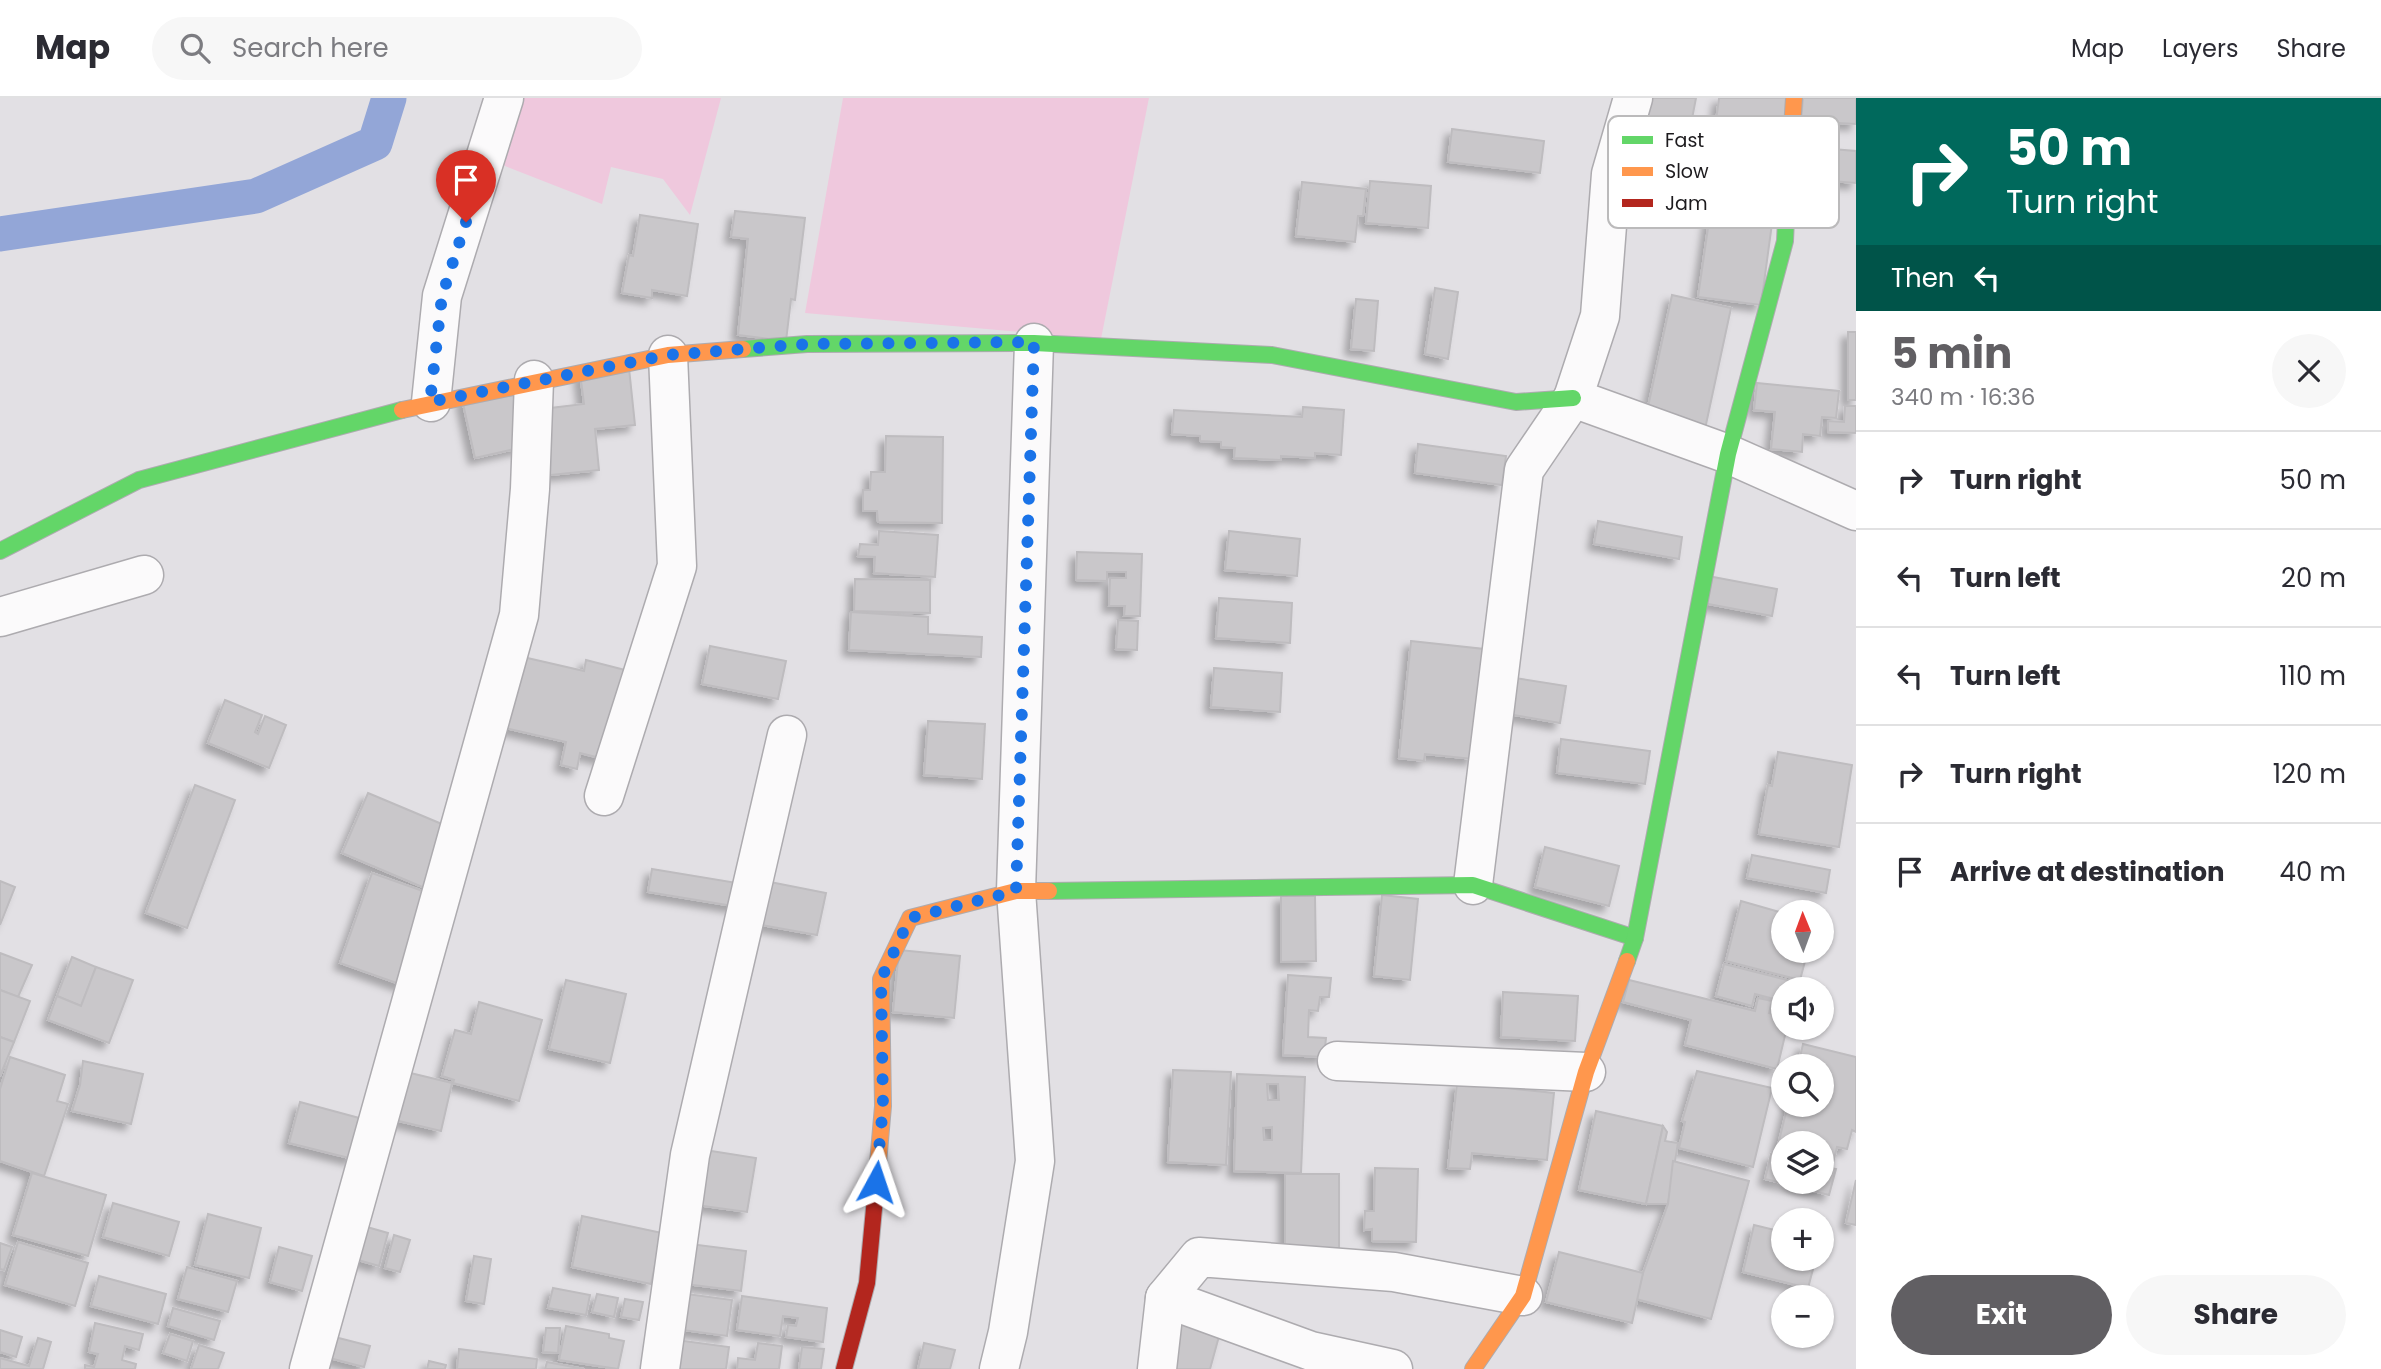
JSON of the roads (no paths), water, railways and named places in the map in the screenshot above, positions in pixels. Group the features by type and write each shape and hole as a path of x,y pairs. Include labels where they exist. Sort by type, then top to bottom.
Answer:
{"street":[{"path":"430,402 442,296 504,98"},
{"path":"1628,116 1633,98"},
{"path":"1793,116 1794,98"},
{"path":"1473,885 1524,470 1573,398 1600,316 1608,213"},
{"path":"1472,1369 1523,1296 1586,1072 1635,938 1728,454 1785,241 1786,228"},
{"path":"0,551 139,480 430,402 668,355 807,344 1034,342 1272,355 1516,402 1573,398 1728,454 1856,511"},
{"path":"999,1369 1035,1161 1016,891 1034,342"},
{"path":"604,796 677,566 668,355"},
{"path":"309,1369 519,615 530,489 534,380"},
{"path":"0,617 144,575"},
{"path":"660,1369 690,1156 787,736"},
{"path":"844,1369 867,1283 870,1256 883,1106 881,979 910,918 1016,891 1473,885 1635,938"},
{"path":"1337,1061 1586,1072"},
{"path":"1157,1369 1166,1298 1199,1257 1394,1272 1523,1296"},
{"path":"1166,1298 1311,1351 1393,1369"}],"waterway":[{"path":"0,234 256,196 375,143 389,98"}]}
